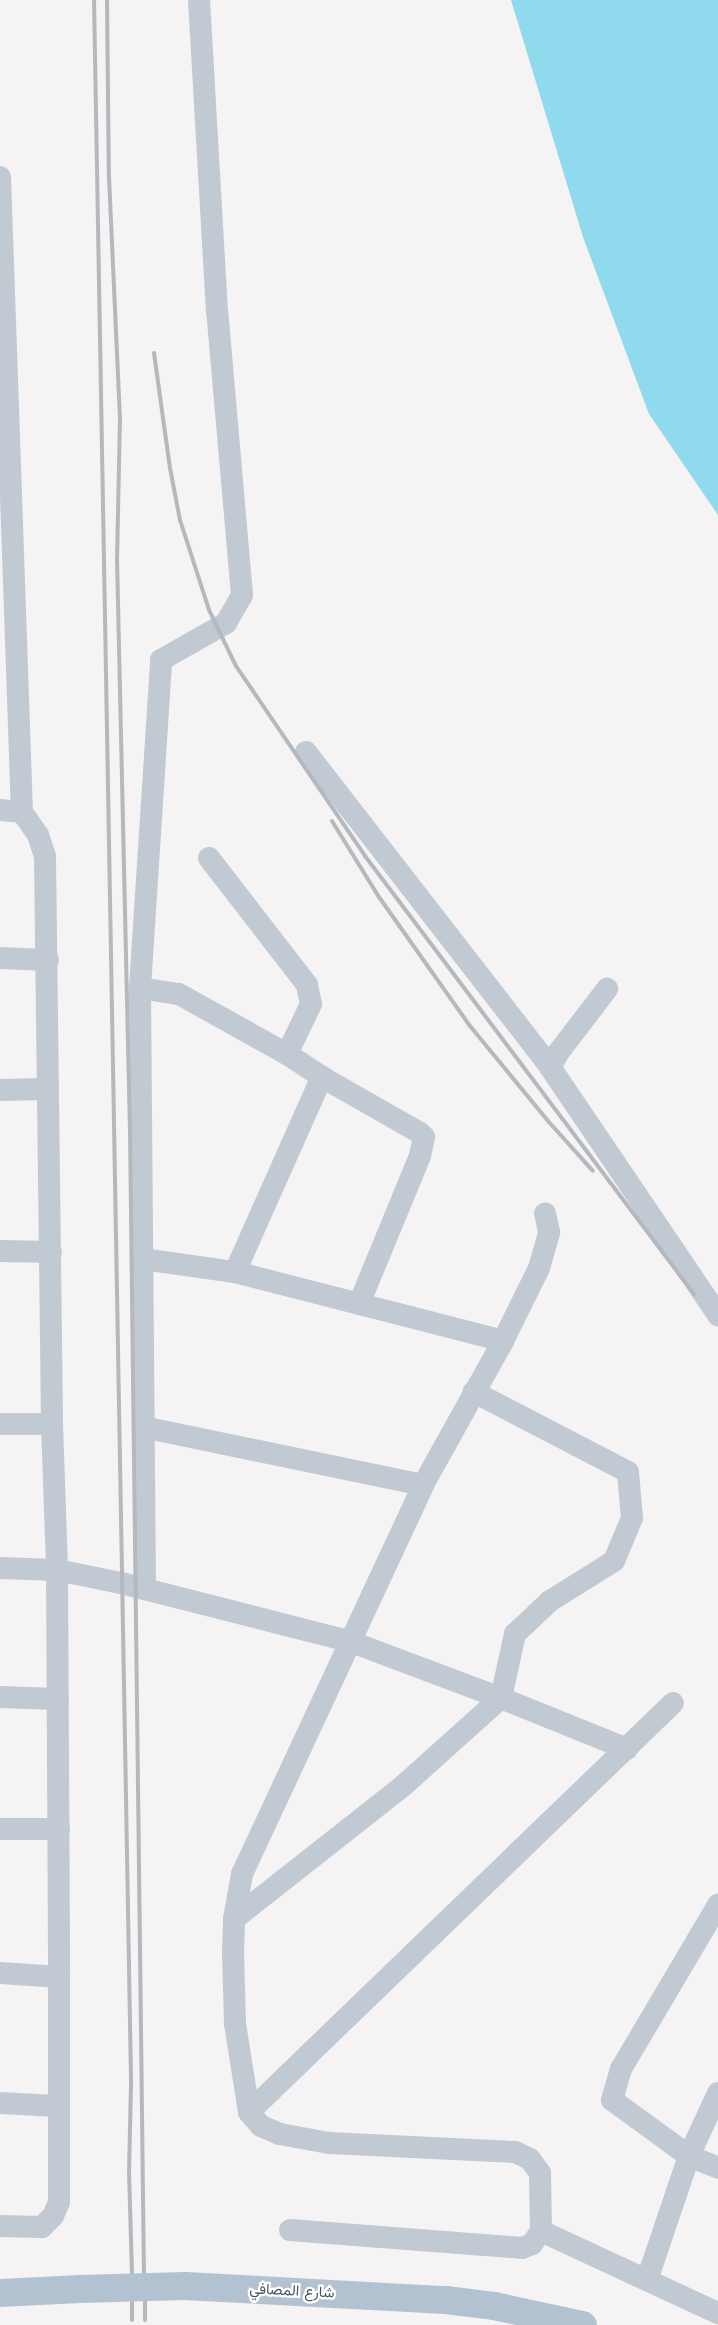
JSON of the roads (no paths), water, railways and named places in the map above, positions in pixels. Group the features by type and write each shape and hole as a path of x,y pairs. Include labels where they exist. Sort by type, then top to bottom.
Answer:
{"main road":[{"name":"شارع المصافي","path":"0,2293 185,2286 446,2300 494,2306 583,2325"}],"street":[{"path":"145,1589 140,988 161,660 226,623 242,595 217,312 199,0"},
{"path":"0,178 22,812 38,835 45,856 48,960 52,1424 57,1570 60,1977 57,2106 58,2202 53,2216 42,2226 0,2226"},
{"path":"0,559 14,539"},
{"path":"306,752 550,1067 718,1315"},
{"path":"0,810 22,812"},
{"path":"209,858 307,985 312,1004 287,1054"},
{"path":"0,958 48,960"},
{"path":"140,988 179,994 287,1054 322,1077 420,1133 425,1141 359,1304"},
{"path":"550,1067 558,1053 607,990"},
{"path":"235,1272 322,1077"},
{"path":"0,1090 48,1089"},
{"path":"290,2230 522,2248 532,2244 541,2231 540,2173 530,2159 515,2152 329,2143 280,2134 262,2126 249,2112 234,2024 233,1952 234,1919 242,1874 348,1641 423,1485 502,1341 539,1268 549,1232 545,1213"},
{"path":"0,1252 51,1252"},
{"path":"142,1259 235,1272 502,1341"},
{"path":"234,1919 404,1785 501,1698 515,1634 550,1601 614,1560 632,1518 628,1472 474,1392"},
{"path":"0,1424 52,1424"},
{"path":"143,1427 423,1485"},
{"path":"0,1568 57,1570 145,1589 348,1641 501,1698 627,1749"},
{"path":"0,1698 58,1699"},
{"path":"249,2112 673,1703"},
{"path":"0,1828 59,1829"},
{"path":"718,1905 622,2068 612,2100 689,2156 718,2168"},
{"path":"0,1973 60,1977"},
{"path":"647,2280 689,2156 718,2094"},
{"path":"0,2103 57,2106"},
{"path":"541,2231 718,2312"}],"water":[{"path":"511,0 718,0 718,515 649,414 583,237"}],"railway":[{"path":"94,0 131,2085 129,2172 132,2275"},
{"path":"107,0 109,177 120,417 117,559 130,1131 144,2275"},
{"path":"154,353 170,468 180,520 209,610 236,666 365,856 694,1294"},
{"path":"332,821 379,897 470,1026 548,1121 593,1171"},
{"path":"145,2298 145,2320"},
{"path":"132,2299 132,2320"}]}
